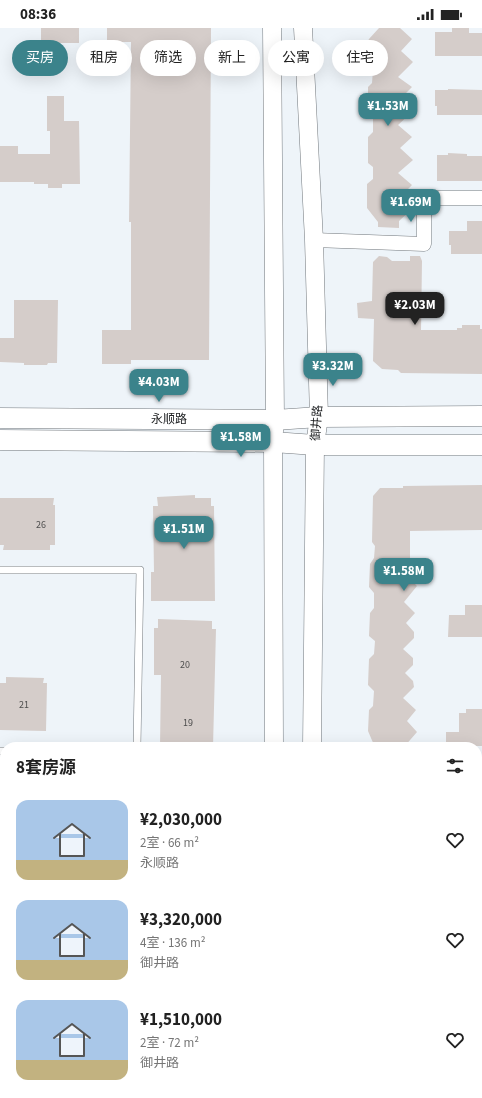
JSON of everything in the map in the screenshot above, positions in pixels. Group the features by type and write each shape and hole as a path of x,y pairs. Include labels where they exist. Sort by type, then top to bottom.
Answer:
{"main road":[{"name":"永顺路","path":"0,418 275,420 319,417 482,416"},
{"name":"永顺路","path":"0,440 273,442 315,445 482,445"}],"street":[{"path":"272,28 275,420 273,442 274,742"},
{"name":"御井路","path":"302,28 314,240 319,417 315,445 312,742"},
{"path":"314,240 424,244 424,198 482,198"}],"lane":[{"path":"0,570 140,570 137,742"}],"building":[{"path":"41,28 79,28 79,40 76,40 76,43 68,43 68,40 41,40"},
{"path":"107,28 211,28 211,40 204,40 204,76 211,76 209,360 131,360 131,364 102,364 102,330 131,330 131,222 129,222 132,40 107,40"},
{"path":"379,28 400,28 412,39 401,51 413,62 398,77 412,87 400,99 413,111 398,125 412,137 400,148 413,160 398,173 412,185 401,196 413,208 399,221 399,228 378,227 378,222 367,208 367,184 373,179 373,167 368,163 368,137 373,132 373,119 368,113 368,87 372,83 373,76 388,76 388,40 369,39"},
{"path":"452,28 469,28 469,33 482,33 482,56 435,56 435,32 452,32"},
{"path":"435,90 482,90 482,115 437,115 437,106 435,106"},
{"path":"47,96 64,96 64,121 79,121 80,184 62,184 62,188 48,188 48,184 34,184 34,182 0,182 0,146 18,146 18,154 50,154 50,131 47,131"},
{"path":"448,153 467,154 467,156 482,156 482,181 437,181 437,155 448,155"},
{"path":"467,221 482,221 482,254 451,254 451,245 449,245 449,231 467,231"},
{"path":"379,256 387,257 392,261 410,261 410,256 420,256 422,261 421,330 457,330 457,328 462,328 462,325 480,325 480,329 482,329 482,374 401,373 398,370 382,369 373,361 374,319 358,318 357,303 372,301 373,262"},
{"path":"14,300 58,300 57,363 48,363 47,365 24,365 24,363 0,362 0,338 14,338"},
{"path":"482,485 482,530 410,531 410,558 417,564 406,575 417,586 404,602 415,613 406,623 414,632 414,638 403,649 413,658 413,665 405,673 413,681 414,687 403,698 416,710 407,721 417,732 408,742 373,742 368,731 369,710 373,706 374,691 368,685 369,659 374,654 375,641 369,636 370,613 374,608 374,593 369,587 370,564 374,558 375,546 372,542 373,496 380,488 403,488 403,486"},
{"path":"195,495 195,498 211,498 211,506 214,506 215,601 151,601 151,572 154,572 153,506 158,506 157,497"},
{"path":"0,498 54,498 55,545 50,545 50,550 3,550 4,545 0,545"},
{"path":"465,605 482,605 482,637 448,637 449,615 465,615"},
{"path":"158,619 212,621 212,629 216,629 213,742 160,742 161,675 154,675 154,628 158,628"},
{"path":"6,677 44,678 43,683 47,683 46,731 0,730 0,683 6,683"},
{"path":"466,709 482,709 482,742 446,742 446,732 459,732 459,713 466,713"}]}
